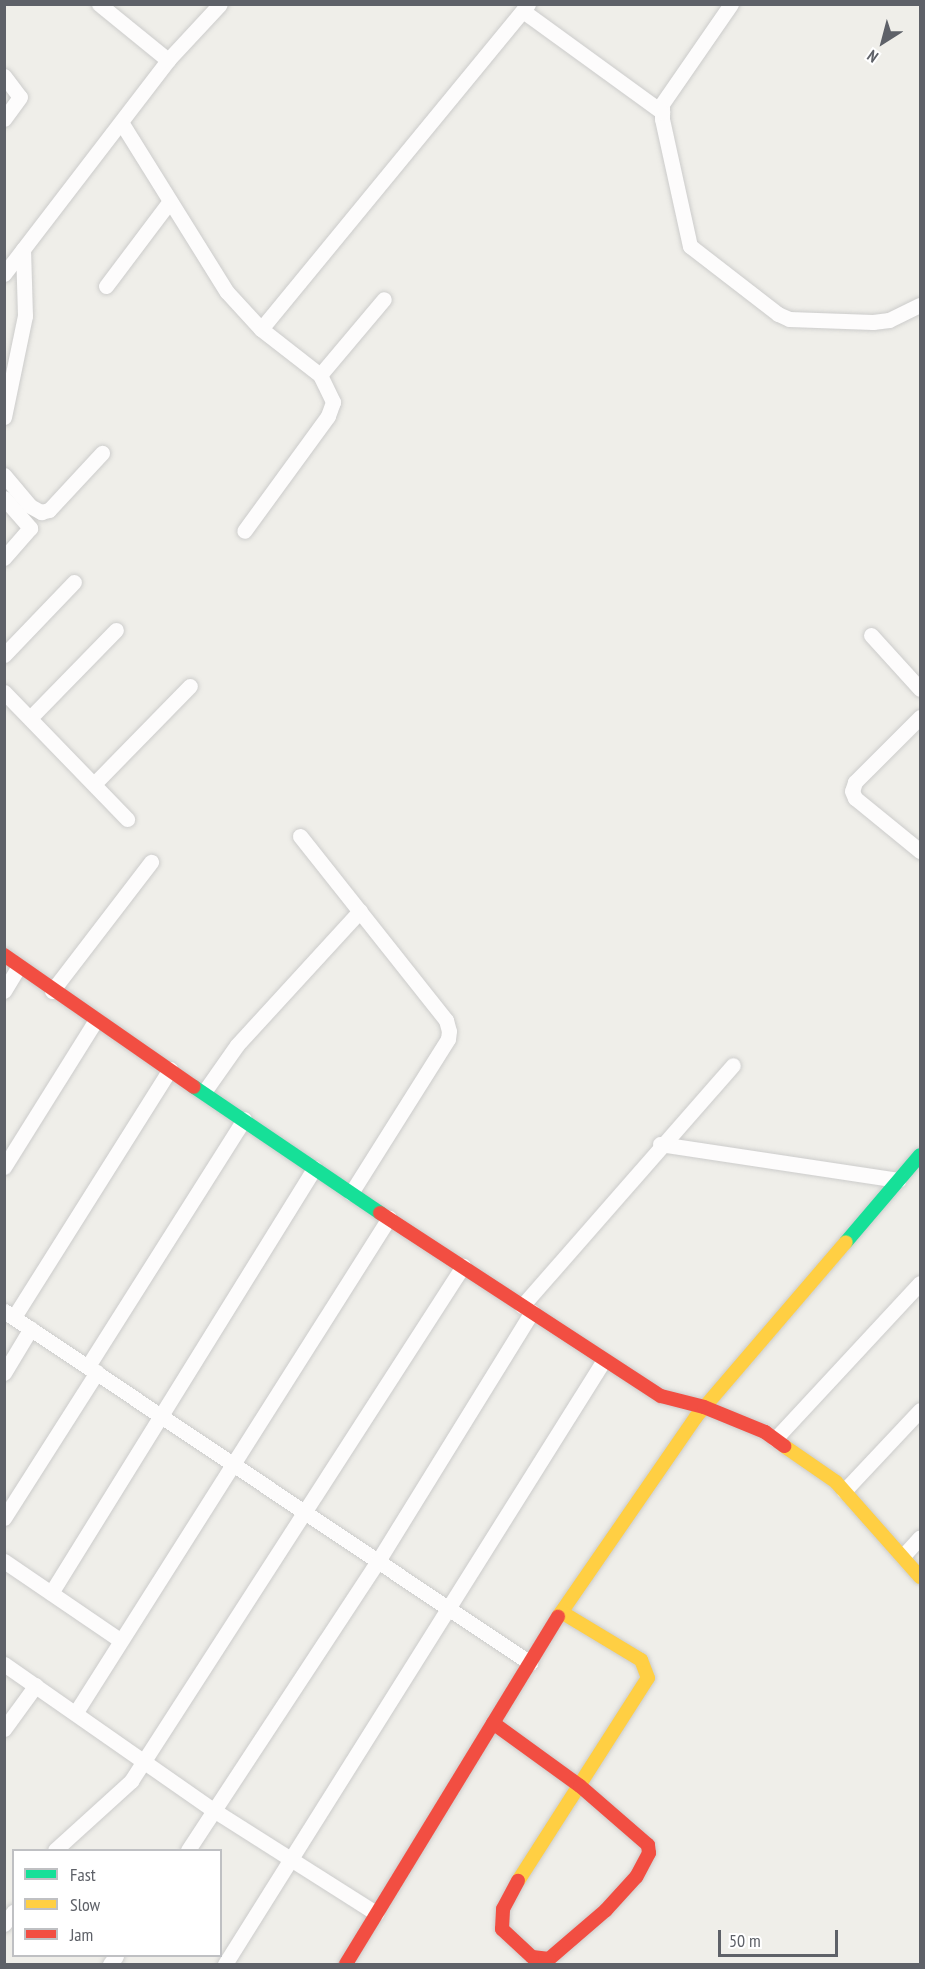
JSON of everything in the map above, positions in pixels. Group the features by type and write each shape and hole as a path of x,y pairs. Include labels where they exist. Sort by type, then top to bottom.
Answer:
{"street":[{"path":"99,4 168,60"},
{"path":"4,274 168,60 220,4"},
{"path":"731,4 667,94 662,112 684,235 690,246 777,314 800,321 873,322 889,320 921,305"},
{"path":"261,329 525,8 662,112"},
{"path":"4,76 20,97 4,119"},
{"path":"120,122 227,292 261,329 320,375 333,402 328,416 244,531"},
{"path":"106,286 170,201"},
{"path":"4,417 25,316 22,249"},
{"path":"320,375 384,299"},
{"path":"4,475 30,506 50,510 102,453"},
{"path":"4,498 30,528 4,558"},
{"path":"4,655 74,582"},
{"path":"30,718 116,630"},
{"path":"870,635 921,689"},
{"path":"94,784 190,686"},
{"path":"4,692 127,819"},
{"path":"917,842 855,798 852,791 855,782 921,717"},
{"path":"300,836 446,1020 449,1031 448,1039 351,1193"},
{"path":"52,991 151,862"},
{"path":"204,1092 237,1045 360,912"},
{"path":"4,955 18,968 388,1218 661,1396 704,1407 775,1439 844,1491 921,1577"},
{"path":"4,991 18,968"},
{"path":"4,1167 96,1020"},
{"path":"189,1849 378,1561 527,1309 660,1144 733,1065"},
{"path":"170,1069 9,1314 530,1663"},
{"path":"4,1518 244,1119"},
{"path":"660,1144 898,1180"},
{"path":"346,1965 587,1570 704,1407 921,1155"},
{"path":"51,1593 164,1417 314,1168"},
{"path":"76,1712 231,1462 388,1218"},
{"path":"58,1849 117,1796 145,1759 463,1266"},
{"path":"775,1439 921,1283"},
{"path":"4,1373 31,1328"},
{"path":"225,1965 604,1360"},
{"path":"844,1491 921,1410"},
{"path":"903,1556 921,1537"},
{"path":"4,1561 120,1640"},
{"path":"493,1723 580,1786 639,1834 649,1853 636,1877 606,1910 549,1959 541,1960 519,1948 502,1929 500,1918 510,1894 580,1786 644,1687 648,1669 633,1654 561,1611"},
{"path":"4,1664 145,1759 215,1811 376,1913"},
{"path":"4,1730 36,1685"}],"traffic: fast":[{"path":"194,1087 380,1213"},
{"path":"846,1242 920,1155"}],"traffic: slow":[{"path":"558,1617 696,1417 846,1242"},
{"path":"784,1446 836,1482 920,1577"},
{"path":"518,1881 648,1678 641,1660 561,1612"}],"traffic: jam":[{"path":"4,955 194,1087"},
{"path":"380,1213 661,1396 704,1407 765,1432 784,1446"},
{"path":"346,1964 558,1617"},
{"path":"493,1723 580,1786 648,1845 649,1853 636,1877 606,1910 549,1959 532,1957 502,1929 503,1909 518,1881"}]}
